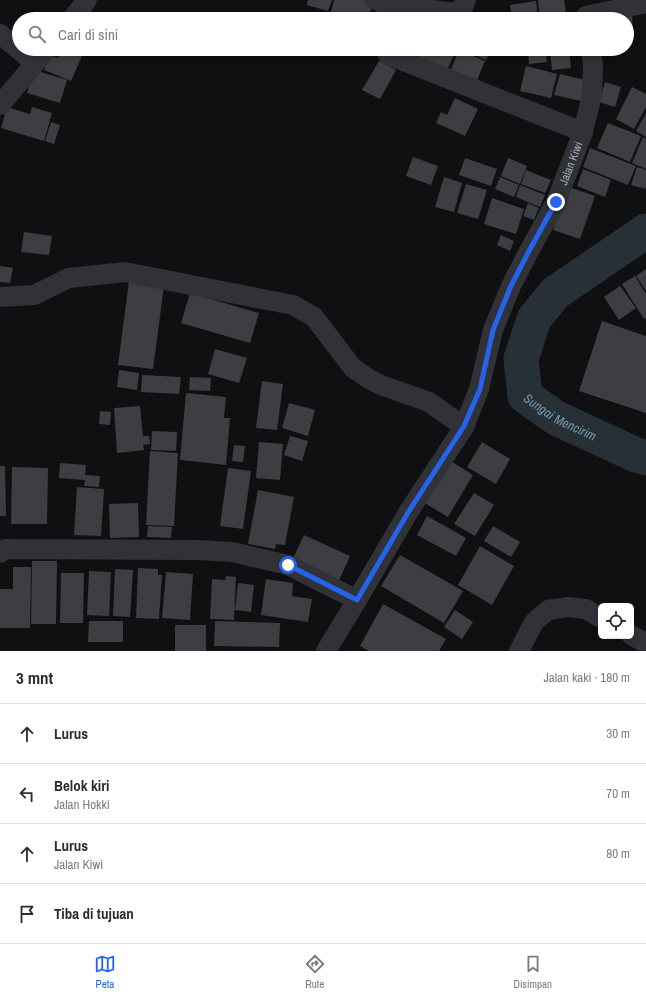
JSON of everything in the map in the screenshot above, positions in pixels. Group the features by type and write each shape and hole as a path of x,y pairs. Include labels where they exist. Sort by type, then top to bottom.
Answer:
{"street":[{"path":"78,12 87,0"},
{"path":"375,0 396,5 447,12"},
{"path":"457,12 460,11 466,0"},
{"path":"585,12 646,3"},
{"path":"0,34 12,40"},
{"path":"0,105 41,56"},
{"path":"391,56 583,132"},
{"name":"Jalan Kiwi","path":"326,651 409,511 464,426 480,389 493,330 511,286 556,202 583,132 592,95 592,56"},
{"path":"0,297 34,295 69,278 125,272 293,304 314,317 353,368 381,385 429,402 464,426"},
{"path":"0,553 5,549 198,550 232,552 288,565 357,600"},
{"path":"519,651 534,622 548,610 568,607 586,610 598,616"},
{"path":"634,637 646,643"}],"building":[{"path":"308,0 332,0 328,11 307,5"},
{"path":"334,0 365,0 373,2 370,12 331,12"},
{"path":"538,0 564,0 566,12 539,12"},
{"path":"536,1 537,12 511,12 510,5"},
{"path":"379,7 387,12 376,12"},
{"path":"50,56 58,58 59,56 82,56 71,81 44,70"},
{"path":"414,56 454,56 446,72"},
{"path":"457,56 473,56 485,61 476,83 450,72"},
{"path":"477,56 488,56 486,60"},
{"path":"528,56 546,56 547,62 529,64"},
{"path":"551,56 570,56 571,68 552,70"},
{"path":"379,61 396,70 380,99 362,90"},
{"path":"526,66 557,74 551,98 520,91"},
{"path":"34,70 67,80 60,103 27,93"},
{"path":"560,74 585,80 581,101 554,95"},
{"path":"605,82 621,87 615,107 599,102"},
{"path":"632,87 646,94 646,107 634,129 616,119"},
{"path":"455,98 478,109 465,136 436,123 441,112 447,115"},
{"path":"7,107 30,114 32,107 52,113 44,141 1,128"},
{"path":"646,113 646,137 636,131"},
{"path":"51,122 60,125 54,144 45,141"},
{"path":"608,123 641,136 630,162 597,148"},
{"path":"643,137 646,139 646,169 632,163"},
{"path":"590,148 636,166 628,185 583,167"},
{"path":"413,157 438,166 431,185 406,176"},
{"path":"465,158 497,169 491,186 459,175"},
{"path":"508,158 527,166 520,184 501,176"},
{"path":"637,167 646,170 645,189 631,185"},
{"path":"583,169 611,180 605,197 577,186"},
{"path":"526,170 551,180 545,193 521,184"},
{"path":"444,177 462,183 454,212 435,207"},
{"path":"500,177 519,185 514,197 495,189"},
{"path":"466,184 487,190 478,219 457,213"},
{"path":"520,185 545,195 540,207 516,197"},
{"path":"569,187 595,196 580,239 553,230"},
{"path":"492,198 524,209 516,234 484,224"},
{"path":"528,203 539,208 534,220 523,216"},
{"path":"24,232 52,236 49,255 21,252"},
{"path":"501,235 514,241 510,251 497,245"},
{"path":"0,266 13,268 10,283 0,282"},
{"path":"646,269 646,291 636,276"},
{"path":"635,276 646,294 646,318 644,319 622,284"},
{"path":"129,281 164,286 153,369 118,365"},
{"path":"620,286 636,308 619,320 604,297"},
{"path":"190,293 259,313 250,343 181,323"},
{"path":"602,321 646,336 646,413 579,391"},
{"path":"215,349 247,358 239,383 208,374"},
{"path":"119,370 139,373 137,390 117,387"},
{"path":"142,375 181,377 179,394 141,392"},
{"path":"190,377 211,378 210,391 189,390"},
{"path":"262,381 283,384 277,430 256,428"},
{"path":"186,393 226,397 224,418 230,418 226,465 180,460"},
{"path":"289,403 315,410 308,436 282,428"},
{"path":"140,406 143,436 149,436 150,444 143,445 144,450 117,453 114,408"},
{"path":"100,411 111,412 110,425 99,424"},
{"path":"152,431 177,432 176,451 151,450"},
{"path":"290,436 308,441 302,461 284,455"},
{"path":"259,442 283,444 280,480 256,478"},
{"path":"482,442 510,459 496,484 467,467"},
{"path":"234,445 245,446 243,462 232,461"},
{"path":"150,451 178,453 174,526 146,525"},
{"path":"449,460 473,475 448,517 423,502"},
{"path":"60,463 86,465 85,475 100,476 99,487 84,486 85,480 59,478"},
{"path":"0,466 5,466 6,516 0,516"},
{"path":"12,467 48,468 47,524 11,524"},
{"path":"228,468 251,471 243,529 220,526"},
{"path":"77,487 104,489 101,536 74,535"},
{"path":"258,490 294,497 285,545 276,544 275,549 248,544"},
{"path":"474,493 494,505 475,536 454,524"},
{"path":"138,503 139,537 110,538 109,504"},
{"path":"427,516 466,538 456,556 417,535"},
{"path":"148,526 172,527 171,538 147,537"},
{"path":"493,526 520,542 511,557 484,541"},
{"path":"304,535 350,556 336,587 290,565"},
{"path":"480,546 514,566 492,605 458,585"},
{"path":"400,555 463,591 444,623 381,586"},
{"path":"32,561 57,561 56,624 31,624"},
{"path":"13,567 31,567 30,628 0,628 0,589 13,589"},
{"path":"138,568 158,569 158,575 162,575 159,619 136,618"},
{"path":"115,569 133,570 130,617 113,616"},
{"path":"89,571 111,572 109,616 87,615"},
{"path":"166,572 193,574 190,620 162,618"},
{"path":"61,573 84,573 83,623 60,623"},
{"path":"226,576 236,577 234,620 210,619 212,579 225,580"},
{"path":"266,579 293,583 292,596 312,599 308,622 261,615"},
{"path":"238,583 254,585 251,612 235,610"},
{"path":"383,604 446,639 439,651 369,651 360,646"},
{"path":"455,610 473,622 462,639 444,627"},
{"path":"89,621 123,621 123,642 88,642"},
{"path":"215,621 280,623 279,647 214,646"},
{"path":"175,625 206,625 206,651 175,651"}],"waterway":[{"name":"Sungai Mencirim","path":"646,231 555,293 534,319 521,359 525,396 556,418 636,455 646,458"}],"route":[{"path":"288,565 357,600 409,511 464,426 480,389 493,330 511,286 556,202"}]}
